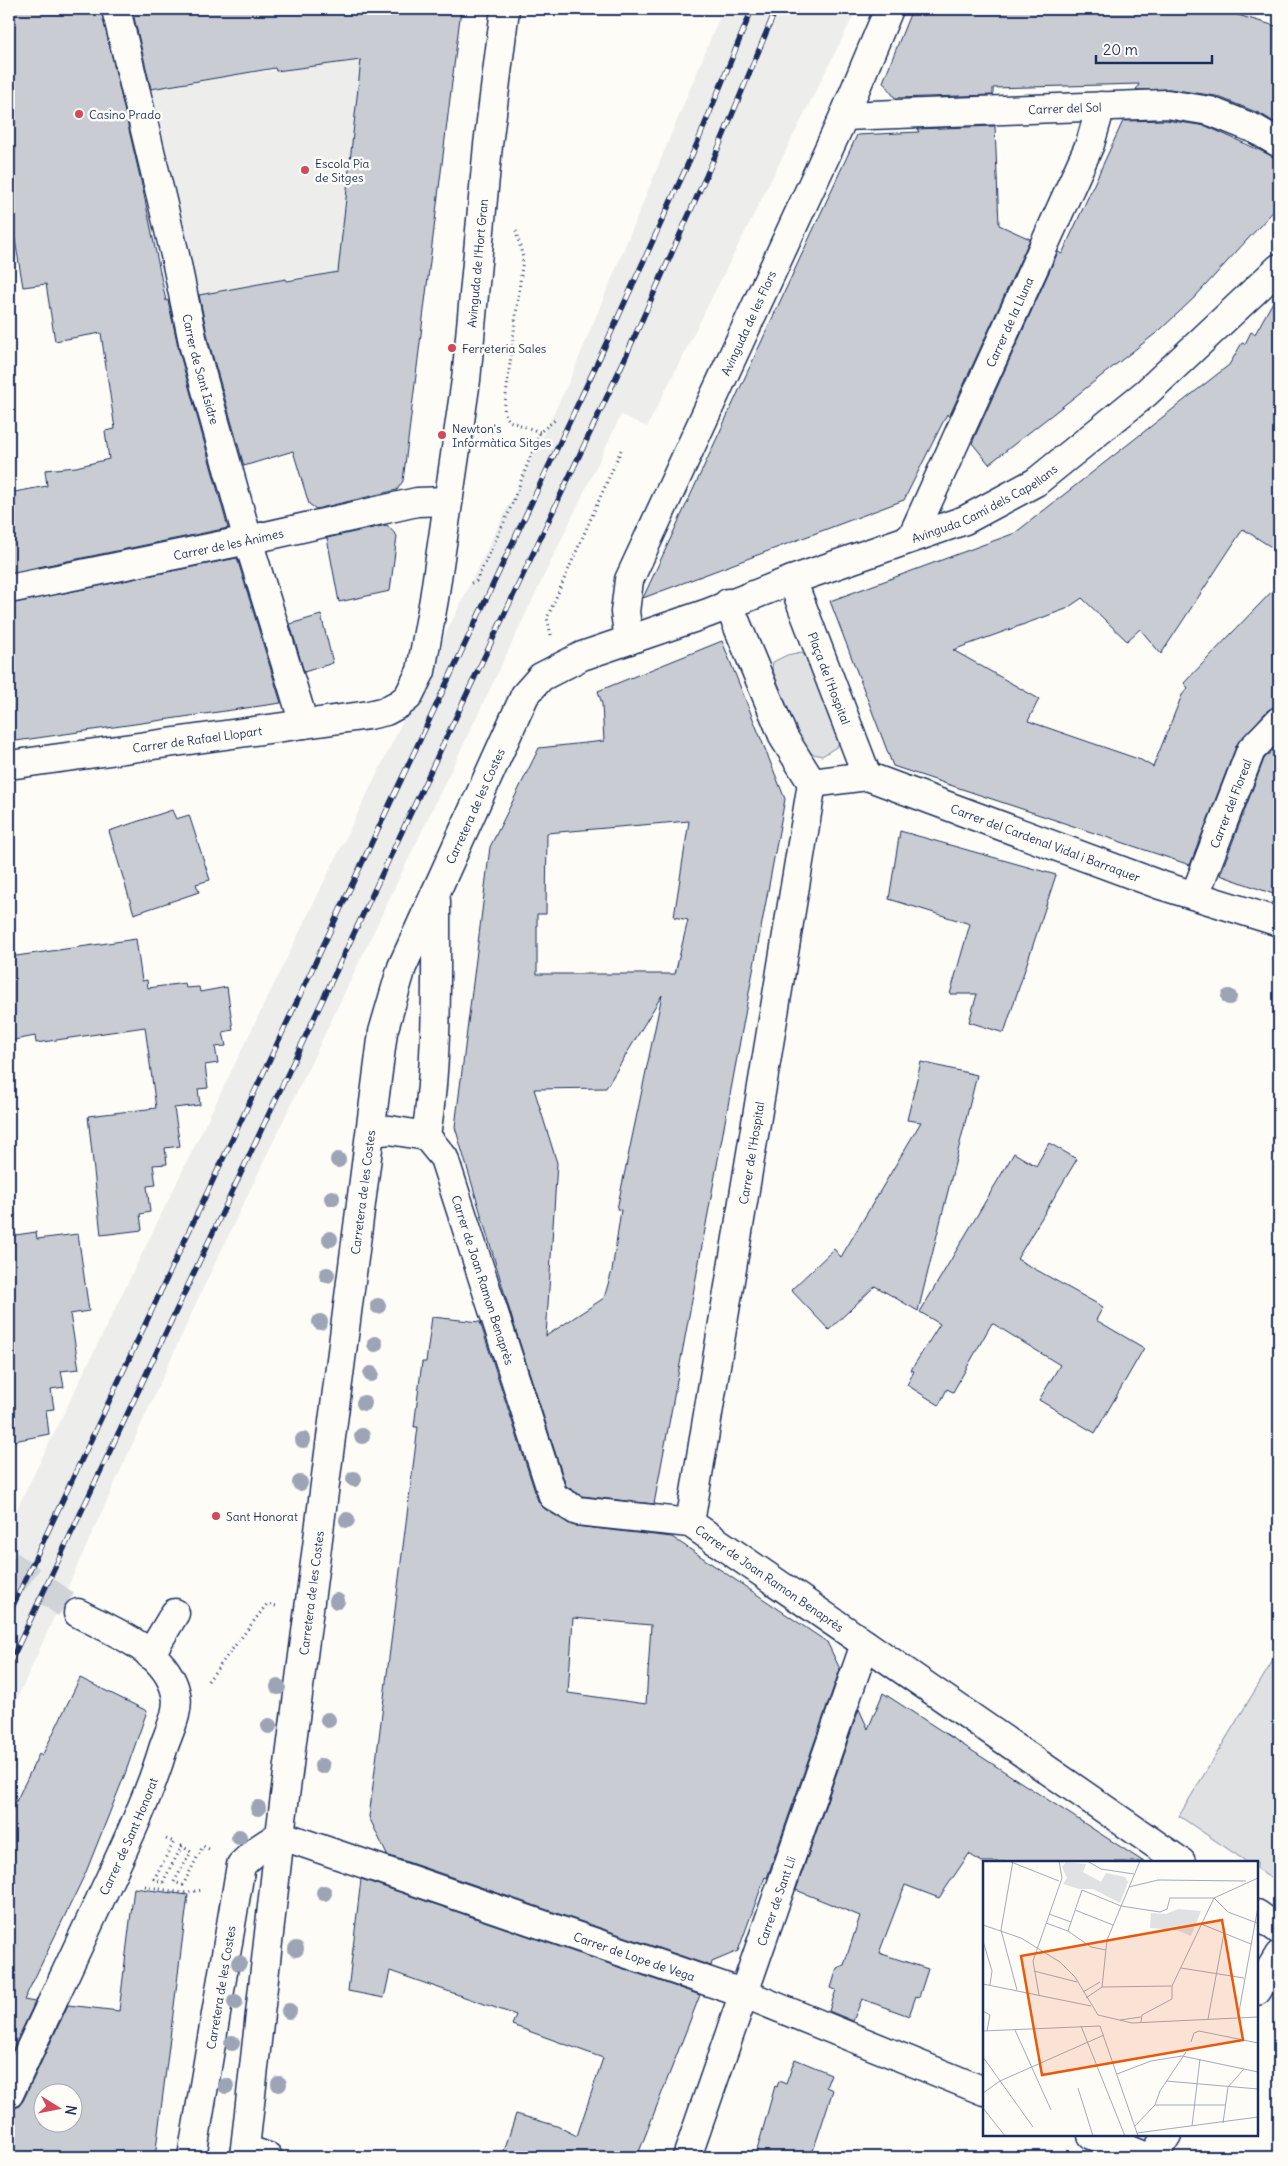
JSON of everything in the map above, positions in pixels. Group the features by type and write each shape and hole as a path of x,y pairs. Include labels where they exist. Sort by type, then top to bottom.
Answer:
{"street":[{"name":"Carrer de Sant Isidre","path":"116,9 175,254 194,347 248,540 304,724"},
{"name":"Avinguda de l'Hort Gran","path":"386,711 408,697 420,671 466,380 488,146 505,9"},
{"name":"Avinguda de les Flors","path":"629,640 625,612 629,580 844,116 889,9"},
{"name":"Carrer del Sol","path":"844,116 1167,104 1210,111 1255,129 1279,143"},
{"name":"Carrer de la Lluna","path":"912,537 1090,144 1101,106"},
{"name":"Avinguda Camí dels Capellans","path":"629,640 708,613 728,603 912,537 964,520 1036,482 1146,394 1279,268"},
{"name":"Carrer de les Ànimes","path":"9,589 248,540 417,502 448,501"},
{"name":"Plaça de l'Hospital","path":"792,580 867,776"},
{"path":"728,603 784,738 812,783"},
{"name":"Carretera de les Costes","path":"252,2154 280,1835 383,1032 391,998 402,967 436,890 525,695 532,684 567,662 629,640"},
{"name":"Carrer de Rafael Llopart","path":"9,765 386,711"},
{"name":"Carrer del Floreal","path":"1195,895 1251,750 1279,721"},
{"name":"Carrer del Cardenal Vidal i Barraquer","path":"812,783 867,776 1160,885 1279,922"},
{"name":"Carrer de l'Hospital","path":"690,1524 812,783"},
{"path":"371,1132 390,1130 426,1136 431,1101 436,997 436,890"},
{"name":"Carrer de Joan Ramon Benaprès","path":"426,1136 444,1158 553,1496 577,1511 690,1524 1180,1861"},
{"name":"Carrer de Sant Honorat","path":"9,2094 155,1779 173,1720 177,1696 163,1666 150,1654 129,1640 78,1613"},
{"path":"150,1654 175,1613"},
{"name":"Carrer de Sant Lli","path":"686,2157 745,1994 865,1644"},
{"path":"241,1866 257,1850 280,1835"},
{"name":"Carrer de Lope de Vega","path":"280,1835 745,1994 983,2091"},
{"name":"Carretera de les Costes","path":"192,2157 241,1866"},
{"path":"1258,1915 1279,1930"},
{"path":"1258,1989 1279,1955"},
{"path":"1094,2136 1147,2157"},
{"path":"1153,2157 1166,2136"}],"path":[{"path":"524,258 504,412 509,421 540,432"},
{"path":"476,581 508,514 540,432 555,420"},
{"path":"548,618 622,448"},
{"path":"203,1688 267,1604"},
{"path":"160,1846 164,1838 174,1842 154,1879 163,1882 182,1846 191,1852 174,1882 183,1885 203,1846 241,1866"},
{"path":"112,1874 132,1883 182,1893 210,1889 237,1892"}],"shaded area":[{"path":"723,9 857,9 647,427 621,415 199,1297 9,1717 9,1525 568,384"},
{"name":"Escola Pia de Sitges","path":"456,48 432,251 338,272 197,295 151,90 234,75 361,61 362,57"},
{"path":"801,652 807,658 839,733 838,746 822,756 805,752 772,668 773,662 787,655"},
{"path":"1279,1639 1279,1884 1258,1870 1258,1861 1246,1861 1179,1816 1271,1664"}],"building":[{"path":"9,9 101,9 143,190 166,301 168,300 179,351 228,528 9,573 9,493 47,486 45,470 76,467 109,459 105,431 115,429 101,333 55,341 46,284 23,287 9,204"},
{"path":"132,9 461,9 403,481 397,490 316,509 309,504 293,451 244,466 209,343 199,295 286,279 287,281 338,272 361,60 276,71 275,68 151,89"},
{"path":"912,9 1231,9 1231,13 1279,27 1279,125 1261,114 1216,96 1170,89 1136,90 1139,84 993,88 993,95 895,98 883,82"},
{"path":"1166,120 1206,126 1279,159 1279,205 1194,298 1160,330 989,464 972,443 1058,252 1062,254 1123,121"},
{"path":"995,126 999,225 1030,239 949,417 947,414 904,500 643,598 857,135 919,132 917,129"},
{"path":"1279,291 1279,552 1243,529 1161,654 1140,629 1127,641 1082,598 1066,609 953,650 1039,699 1028,721 1141,760 1153,767 1182,695 1188,688 1184,683 1279,584 1279,706 1268,710 1237,744 1190,865 893,766 830,601 1015,533 1229,365 1242,343 1245,344 1251,332 1255,334"},
{"path":"387,525 397,536 390,591 339,602 327,538"},
{"path":"237,558 281,703 9,742 9,604"},
{"path":"321,615 333,663 304,672 290,624"},
{"path":"722,641 785,799 654,1504 582,1496 566,1486 514,1325 455,1127 490,847 539,748 604,741 602,704 598,691","holes":["689,821 674,917 688,920 675,974 537,974 537,914 546,914 547,833","662,995 617,1209 621,1210 612,1271 604,1298 546,1336 557,1163 534,1089 606,1088"]},
{"path":"1279,743 1279,896 1220,875 1264,759"},
{"path":"172,810 176,819 189,815 210,880 196,884 199,892 134,914 109,831"},
{"path":"900,831 1056,875 1004,1033 969,1022 977,994 950,994 970,924 889,899"},
{"path":"136,939 142,981 147,980 148,988 185,983 186,988 199,987 200,992 227,987 233,1030 223,1032 226,1046 215,1047 218,1063 205,1065 208,1088 198,1089 200,1105 174,1108 180,1146 165,1148 167,1164 153,1165 156,1185 147,1186 150,1212 140,1214 142,1230 101,1235 88,1116 156,1108 145,1027 36,1043 35,1036 9,1041 9,957"},
{"path":"921,1062 977,1075 918,1311 875,1286 829,1330 791,1290 834,1249 841,1257 921,1122 907,1120"},
{"path":"1049,1143 1077,1159 1017,1259 1103,1307 1096,1320 1144,1348 1095,1433 1039,1400 1060,1365 992,1323 953,1392 947,1389 939,1405 907,1385 914,1371 911,1370 940,1324 920,1312 1014,1153 1036,1166"},
{"path":"36,1232 37,1239 78,1234 89,1311 70,1314 79,1369 61,1371 64,1387 51,1389 54,1409 46,1410 49,1434 9,1442 9,1236"},
{"path":"432,1317 480,1322 538,1501 545,1509 575,1526 672,1537 827,1642 840,1669 767,1878 765,1877 738,1951 712,1962 711,1966 387,1855 369,1817 418,1427 414,1427 422,1362 426,1362","holes":["573,1618 651,1625 646,1704 568,1693"]},
{"path":"80,1678 147,1711 125,1774 86,1872 24,2000 35,2002 9,2058 9,1816 39,1754 42,1756"},
{"path":"883,1693 1142,1861 982,1862 969,1854 939,1898 905,1885 879,1953 928,1969 919,1997 916,1996 909,2016 862,1999 853,2021 829,2011 836,1990 831,1988 837,1968 844,1965 860,1916 796,1890 859,1709 868,1729"},
{"path":"361,1879 700,1995 637,2157 502,2157 516,2114 557,2126 577,2136 603,2058 512,2025 516,2015 390,1971 384,1998 348,1991"},
{"path":"134,1888 188,1895 155,2157 9,2157 9,2109 18,2107 23,2101 68,2005 119,2011"},
{"path":"795,2059 831,2074 826,2087 833,2090 811,2157 755,2157 775,2086 777,2087 779,2081 786,2084"}],"tunnel":[{"path":"9,1564 78,1613"}],"railway":[{"path":"9,1614 599,359 696,146 752,9"},
{"path":"9,1665 621,367 715,156 776,9"}],"place":[{"name":"Casino Prado","path":"79,114"},
{"name":"Escola Pia de Sitges","path":"305,170"},
{"name":"Ferreteria Sales","path":"452,348"},
{"name":"Newton's Informàtica Sitges","path":"442,435"},
{"name":"Sant Honorat","path":"216,1516"}]}
